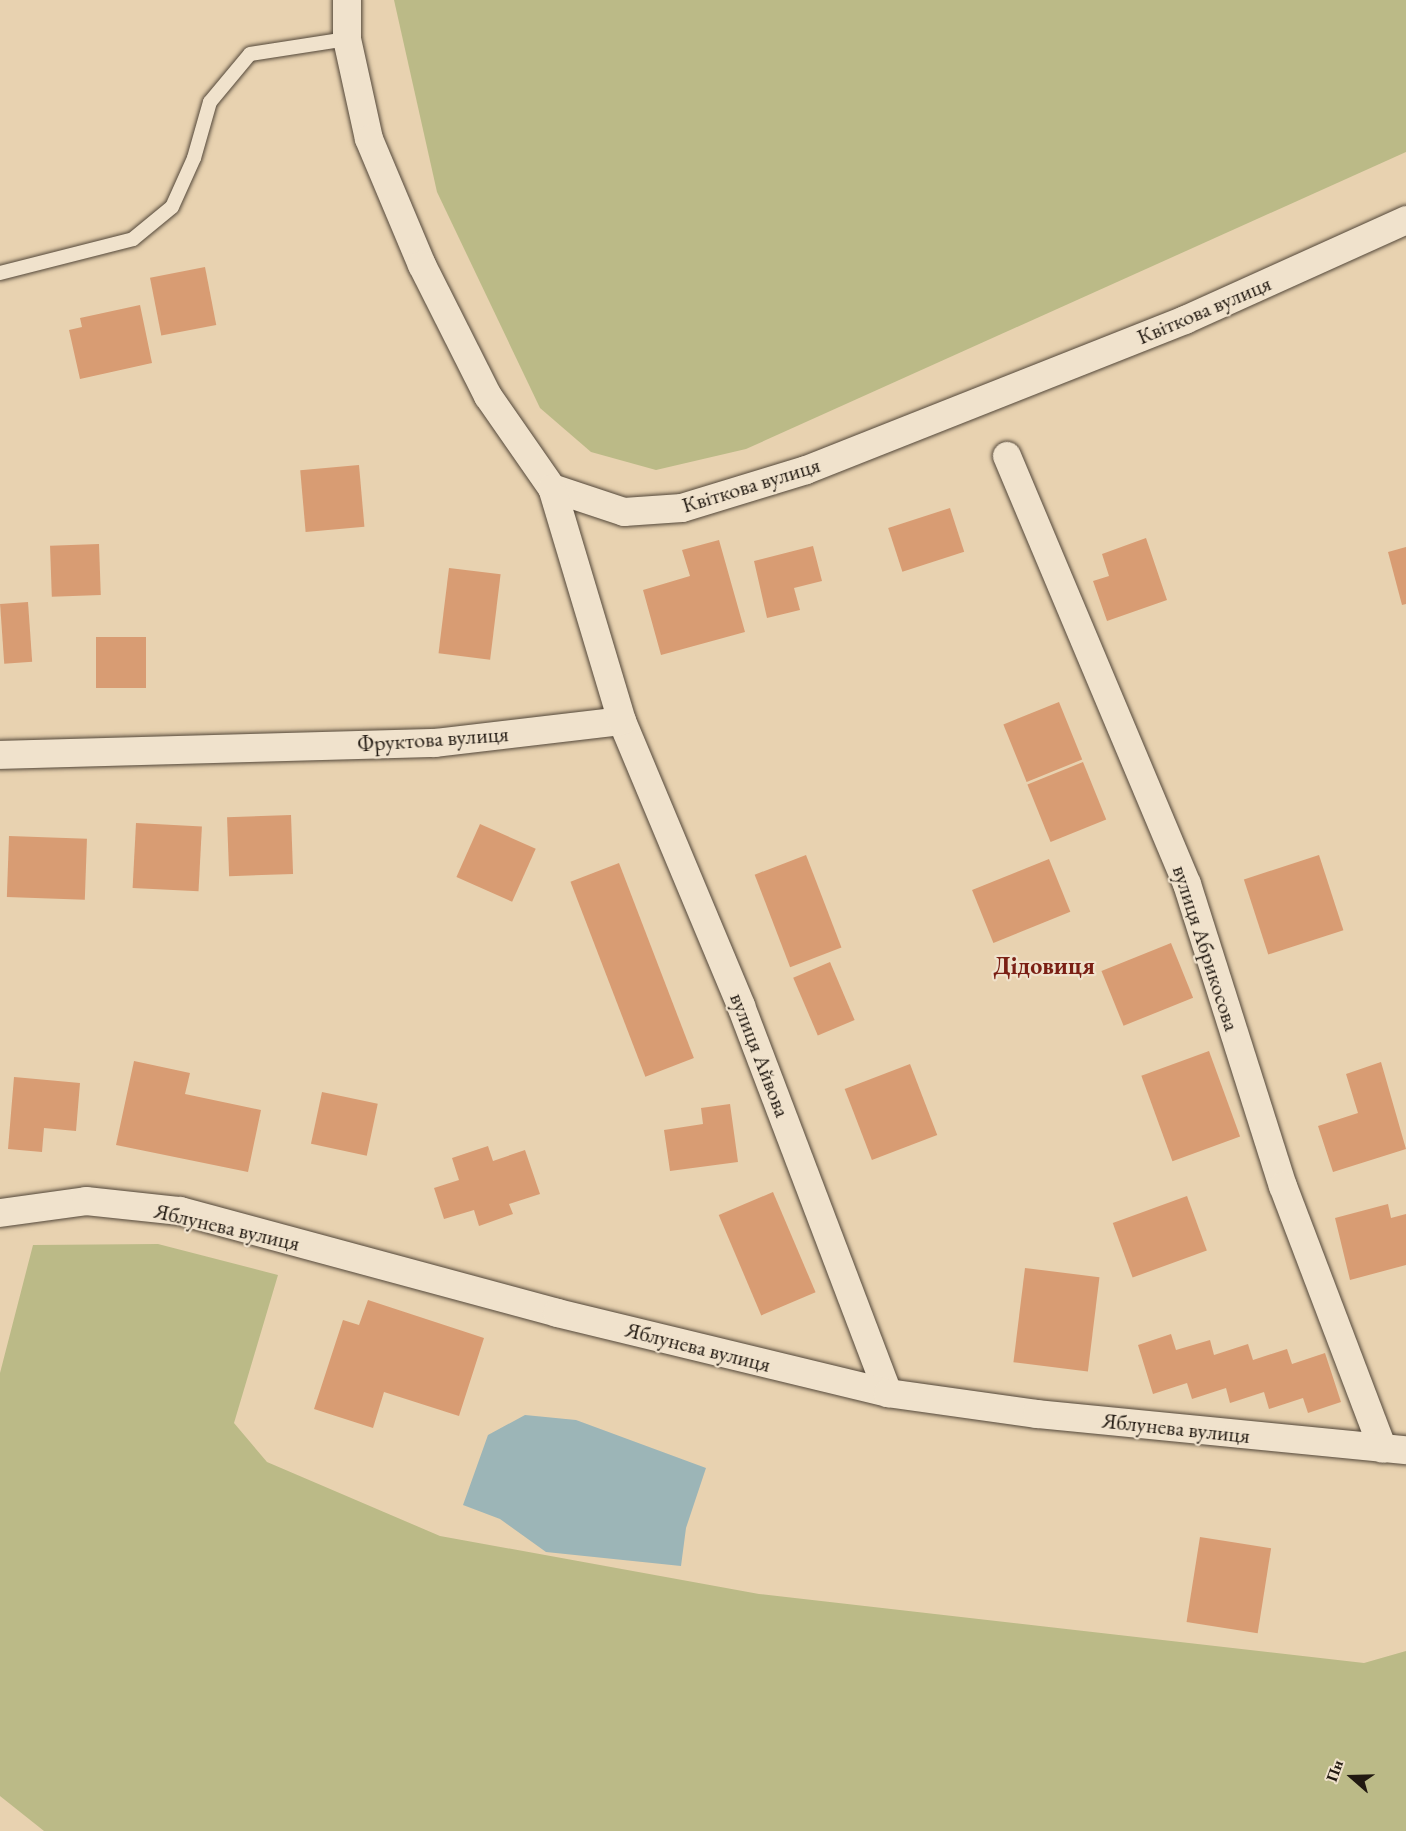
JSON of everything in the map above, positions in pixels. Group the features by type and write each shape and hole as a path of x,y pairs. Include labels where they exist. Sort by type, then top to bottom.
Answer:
{"street":[{"path":"347,0 347,39 369,139 422,266 488,396 552,488 622,721"},
{"name":"Квіткова вулиця","path":"552,488 624,512 682,508 806,470 1185,320 1406,220"},
{"name":"вулиця Абрикосова","path":"1007,456 1187,884 1282,1186 1395,1449"},
{"name":"Фруктова вулиця","path":"0,755 435,743 622,721"},
{"name":"вулиця Айвова","path":"622,721 741,1006 888,1393"},
{"name":"Яблунева вулиця","path":"0,1213 86,1201 180,1211 557,1312 888,1393 1037,1414 1395,1449"}],"lane":[{"path":"0,273 133,238 172,207 194,158 210,102 250,54 347,39"}],"shaded area":[{"path":"394,0 1406,0 1406,152 746,449 656,470 591,452 540,408 437,192"},
{"path":"158,1244 278,1275 234,1423 267,1462 440,1536 759,1594 1364,1663 1406,1651 1406,1831 44,1831 0,1796 0,1373 33,1245"}],"water":[{"path":"525,1415 576,1420 706,1468 686,1528 681,1566 546,1552 500,1519 463,1505 488,1435"}],"building":[{"path":"205,267 216,325 161,336 150,278"},
{"path":"140,305 152,363 80,379 69,330 82,327 80,318"},
{"path":"359,465 364,527 306,532 300,470"},
{"path":"950,508 964,552 902,572 888,528"},
{"path":"1146,538 1167,600 1107,621 1093,581 1109,576 1102,554"},
{"path":"719,540 745,632 661,655 643,590 690,576 682,550"},
{"path":"99,544 101,595 52,597 50,546"},
{"path":"813,546 822,581 794,588 800,610 767,618 754,561"},
{"path":"1406,547 1406,604 1402,605 1388,552"},
{"path":"449,568 501,574 490,660 439,653"},
{"path":"28,602 32,662 4,664 0,604"},
{"path":"96,637 146,637 146,688 96,688"},
{"path":"1059,702 1082,759 1027,782 1003,724"},
{"path":"1083,762 1106,819 1051,842 1027,784"},
{"path":"291,815 293,874 229,876 227,817"},
{"path":"136,823 202,826 199,891 133,888"},
{"path":"480,824 536,849 512,902 456,877"},
{"path":"9,836 87,839 85,900 7,897"},
{"path":"806,855 841,947 790,967 755,875"},
{"path":"1319,855 1343,930 1268,955 1244,879"},
{"path":"1049,859 1070,912 993,943 972,890"},
{"path":"619,863 694,1058 645,1077 570,882"},
{"path":"1171,943 1193,998 1124,1026 1101,971"},
{"path":"830,962 855,1020 818,1036 793,978"},
{"path":"1209,1051 1240,1137 1172,1161 1141,1076"},
{"path":"134,1061 190,1073 185,1094 261,1110 248,1172 116,1145"},
{"path":"1381,1062 1406,1149 1333,1172 1318,1126 1358,1113 1346,1074"},
{"path":"910,1064 937,1135 872,1160 845,1089"},
{"path":"14,1077 80,1083 76,1131 44,1128 42,1152 8,1149"},
{"path":"322,1092 378,1104 367,1156 311,1144"},
{"path":"730,1104 738,1162 670,1171 664,1130 703,1124 701,1108"},
{"path":"488,1146 493,1161 525,1150 540,1194 509,1204 513,1214 479,1226 474,1210 444,1219 434,1188 459,1180 452,1158"},
{"path":"773,1192 816,1292 761,1315 719,1215"},
{"path":"1187,1196 1207,1251 1133,1278 1113,1223"},
{"path":"1388,1204 1391,1218 1406,1214 1406,1265 1350,1280 1335,1218"},
{"path":"1025,1268 1099,1277 1088,1371 1013,1362"},
{"path":"368,1300 484,1338 459,1416 384,1392 373,1428 314,1409 343,1320 359,1325"},
{"path":"1171,1334 1176,1350 1210,1340 1214,1355 1248,1344 1253,1360 1287,1349 1292,1364 1325,1353 1341,1402 1308,1413 1303,1398 1269,1409 1264,1392 1230,1403 1226,1388 1192,1399 1187,1383 1153,1394 1138,1345"},
{"path":"1200,1537 1271,1548 1258,1633 1187,1622"}],"district":[{"name":"Дідовиця","path":"1044,966"}]}
